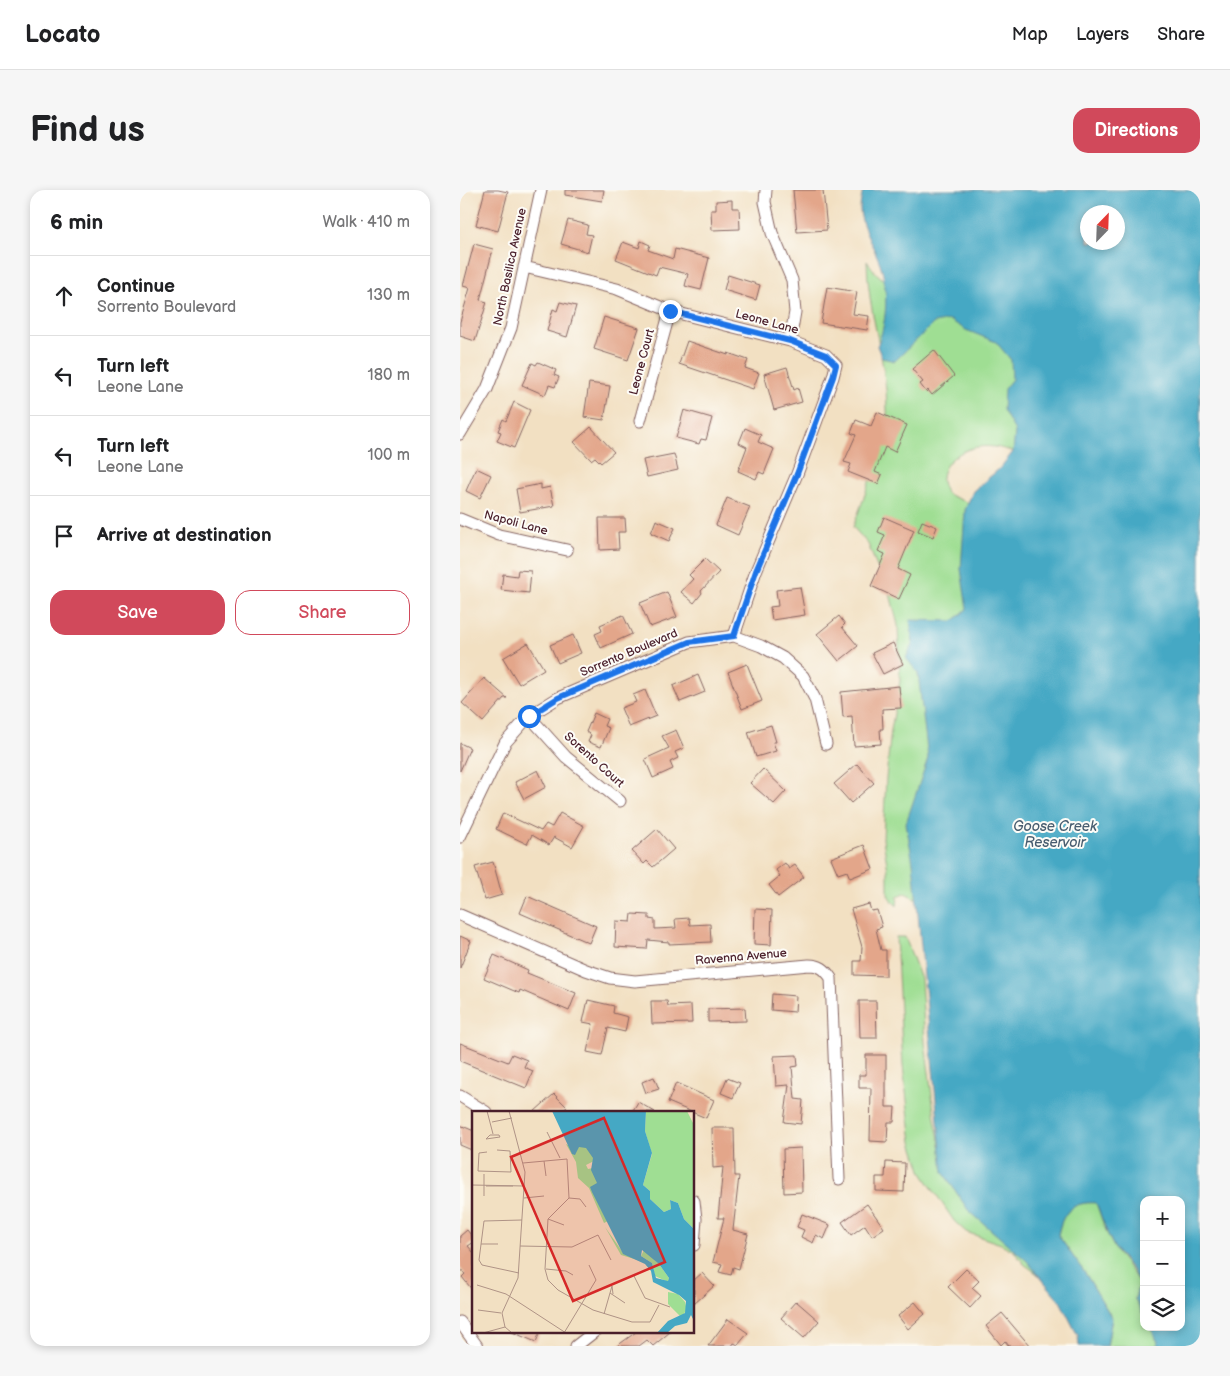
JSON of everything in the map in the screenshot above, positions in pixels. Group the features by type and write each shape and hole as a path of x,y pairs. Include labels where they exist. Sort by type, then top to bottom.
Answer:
{"street":[{"name":"North Basilica Avenue","path":"462,426 487,389 511,328 541,190"},
{"path":"766,190 765,202 772,233 792,280 795,312 790,341"},
{"name":"Leone Lane","path":"524,267 617,289 670,311 790,341 826,355 836,365 830,387 797,474 756,571 734,636"},
{"name":"Leone Court","path":"640,421 670,311"},
{"name":"Napoli Lane","path":"460,519 499,535 567,550"},
{"name":"Sorrento Boulevard","path":"460,837 505,743 529,716 558,698 689,642 734,636 761,646 783,658 803,676 815,699 826,744"},
{"name":"Sorento Court","path":"529,716 566,757 620,801"},
{"name":"Ravenna Avenue","path":"460,915 586,970 610,978 635,980 818,965 826,970 831,978 839,1179"},
{"path":"460,1096 484,1111"},
{"path":"695,1210 695,1232"},
{"path":"460,1322 477,1346"},
{"path":"576,1346 591,1334"}],"green space":[{"path":"867,261 887,283 1015,342 1016,453 1000,448 975,447 960,453 950,460 944,468 942,475 942,482 946,493 969,502 1008,511 917,899 905,893 898,896 897,906 888,895 888,871 883,839 891,730 900,681 898,625 886,578 877,567 868,544 853,527 874,468 887,415 884,373 870,298"},
{"path":"896,937 905,937 921,979 925,1042 935,1119 946,1174 1059,1290 1024,1264 1014,1251 1001,1244 966,1232 954,1221 922,1173 912,1142 903,1066"},
{"path":"1087,1202 1096,1202 1111,1242 1139,1283 1135,1299 1140,1308 1140,1331 1152,1331 1158,1342 1157,1346 1107,1346 1112,1318 1087,1276 1058,1235 1065,1214 1074,1206"}],"water":[{"name":"Goose Creek Reservoir","path":"863,190 1200,190 1200,1346 1157,1346 1158,1342 1152,1331 1185,1331 1185,1196 1140,1196 1140,1308 1135,1299 1139,1283 1132,1270 1115,1249 1096,1203 1074,1206 1065,1215 1058,1235 1087,1276 1112,1318 1107,1346 1079,1346 1078,1336 1060,1301 1027,1261 968,1210 943,1172 913,863 906,823 928,758 918,673 906,658 913,643 910,620 953,621 967,609 961,569 965,510 973,491 999,469 1013,452 1015,431 1003,410 1004,389 1012,379 1011,360 996,342 966,330 950,320 934,323 895,361 882,358 877,346 885,318 885,289 880,263 863,224 860,207"}],"building":[{"path":"485,190 508,192 498,231 476,225"},
{"path":"565,190 604,190 602,201 565,195"},
{"path":"793,190 823,190 827,230 797,232"},
{"path":"732,200 732,208 739,208 740,229 712,230 711,210 716,210 716,201"},
{"path":"568,220 588,225 586,234 592,235 588,252 561,244"},
{"path":"641,241 650,245 648,250 673,259 675,249 709,258 701,290 685,286 688,274 659,267 656,275 616,259 623,242 639,248"},
{"path":"474,244 493,249 480,300 487,302 475,341 460,336 460,322 470,288 463,286"},
{"path":"728,275 760,285 756,300 724,290"},
{"path":"827,287 857,292 853,314 869,316 867,330 821,323"},
{"path":"560,302 576,306 567,337 547,331 553,309 557,311"},
{"path":"604,317 639,328 628,360 594,349"},
{"path":"687,341 748,360 745,368 759,373 753,389 679,364"},
{"path":"934,350 954,376 932,395 928,390 926,392 920,384 923,382 912,369"},
{"path":"538,362 556,370 554,375 559,377 555,387 549,385 545,395 522,385 532,363 536,365"},
{"path":"787,367 794,390 798,388 802,402 774,410 764,374"},
{"path":"589,383 610,386 604,420 584,417"},
{"path":"514,402 530,410 514,448 497,441 501,432 498,431 503,419 506,421"},
{"path":"684,410 712,418 706,440 701,439 699,444 676,438"},
{"path":"877,412 907,425 895,452 885,447 875,472 882,475 878,484 848,472 851,464 844,462 856,435 851,433 856,420 871,426"},
{"path":"591,427 614,452 601,463 595,457 591,460 574,442"},
{"path":"745,428 761,435 758,442 774,449 764,474 759,472 756,479 738,471 747,447 739,443"},
{"path":"674,454 678,470 647,477 643,460"},
{"path":"476,468 491,475 480,498 466,491"},
{"path":"541,484 541,489 550,487 554,506 520,512 516,489"},
{"path":"727,498 750,507 738,535 716,525"},
{"path":"884,517 914,530 898,569 910,575 899,599 871,586 885,554 878,551 885,535 878,532"},
{"path":"599,518 625,518 626,532 618,532 619,549 600,550"},
{"path":"656,520 675,528 669,541 651,533"},
{"path":"922,521 937,527 933,537 918,531"},
{"path":"705,559 719,572 701,591 702,593 694,603 681,592 693,579 689,575"},
{"path":"518,570 531,571 529,593 501,590 503,574 517,576"},
{"path":"800,587 805,615 772,620 770,607 778,606 776,590"},
{"path":"667,592 677,617 650,627 640,603"},
{"path":"623,615 632,634 601,648 595,634 602,631 600,625"},
{"path":"839,616 845,624 842,627 858,646 839,661 817,634"},
{"path":"573,635 581,653 558,663 550,645"},
{"path":"528,643 544,669 519,684 503,658"},
{"path":"893,643 903,664 883,674 872,653"},
{"path":"747,664 762,701 742,709 728,672"},
{"path":"698,675 705,692 680,702 673,686"},
{"path":"484,678 507,698 504,698 483,722 462,703"},
{"path":"899,686 901,708 882,709 883,729 880,729 881,744 854,746 852,716 843,717 841,692"},
{"path":"645,690 656,716 629,727 621,708 636,702 633,695"},
{"path":"594,713 607,719 604,726 609,728 601,747 588,742 591,735 586,732"},
{"path":"771,725 776,742 773,742 776,751 756,757 748,732"},
{"path":"676,730 684,748 675,752 678,758 670,762 673,769 653,778 645,759 669,748 662,736"},
{"path":"460,743 470,748 460,771"},
{"path":"857,764 874,783 851,803 834,784"},
{"path":"763,769 786,791 774,804 750,783"},
{"path":"538,770 546,787 524,799 515,782"},
{"path":"503,813 541,831 546,824 552,827 560,813 584,826 572,847 554,837 549,845 532,835 527,844 496,829"},
{"path":"657,829 674,849 653,867 647,861 644,864 632,851"},
{"path":"864,845 873,869 850,878 847,871 838,874 831,858"},
{"path":"493,862 502,895 485,900 475,867"},
{"path":"785,863 789,869 795,865 804,877 778,897 769,885 780,876 776,870"},
{"path":"527,896 596,926 589,943 520,913"},
{"path":"869,904 871,911 877,910 882,927 876,929 881,950 886,950 886,976 854,975 854,961 861,961 862,947 851,909"},
{"path":"755,909 772,910 771,945 754,944"},
{"path":"632,914 649,915 649,919 655,920 655,929 676,928 675,919 689,918 690,925 710,924 711,942 669,944 669,942 648,940 647,949 615,947 616,921 631,922"},
{"path":"460,936 471,941 460,968"},
{"path":"494,955 528,970 527,973 576,993 569,1011 520,990 519,993 484,978"},
{"path":"772,994 796,996 795,1012 771,1010"},
{"path":"588,1000 614,1006 613,1013 628,1017 625,1032 608,1028 602,1055 587,1052 593,1024 583,1022"},
{"path":"651,1001 667,1001 668,1006 691,1005 692,1023 652,1024"},
{"path":"859,1001 876,1001 877,1038 860,1038"},
{"path":"745,1008 746,1021 708,1022 708,1009"},
{"path":"460,1043 508,1062 512,1054 527,1060 524,1067 533,1071 526,1088 460,1061"},
{"path":"797,1055 798,1066 792,1067 795,1099 803,1100 801,1124 784,1122 789,1085 776,1086 774,1056"},
{"path":"866,1055 886,1055 886,1107 895,1107 894,1122 888,1122 887,1142 870,1141 871,1088 859,1088 859,1075 866,1075"},
{"path":"654,1077 659,1089 646,1093 642,1082"},
{"path":"727,1078 740,1083 733,1098 721,1093"},
{"path":"676,1083 714,1100 706,1118 695,1113 695,1111 689,1111 668,1102"},
{"path":"554,1094 567,1107 562,1111 535,1111"},
{"path":"638,1102 653,1111 633,1111"},
{"path":"460,1125 472,1130 472,1150 460,1145"},
{"path":"712,1128 734,1128 735,1176 739,1176 733,1230 748,1234 739,1269 733,1267 731,1275 719,1272 722,1264 713,1262 724,1218 718,1218 723,1167 713,1168"},
{"path":"801,1148 802,1192 784,1193 783,1149"},
{"path":"886,1162 905,1163 904,1192 876,1191 876,1177 885,1177"},
{"path":"867,1204 884,1228 872,1236 865,1225 851,1235 842,1222"},
{"path":"802,1214 830,1225 824,1239 816,1235 813,1243 801,1237 804,1230 797,1227"},
{"path":"467,1230 472,1236 472,1243 468,1246 472,1251 472,1290 462,1277 465,1274 460,1268 460,1236"},
{"path":"966,1269 979,1281 972,1288 981,1296 970,1308 948,1287"},
{"path":"702,1273 714,1286 695,1303 695,1279"},
{"path":"796,1301 819,1321 804,1338 781,1318"},
{"path":"915,1302 925,1314 908,1329 898,1316"},
{"path":"1002,1313 1030,1346 1009,1346 1005,1341 1001,1345 986,1326"},
{"path":"728,1319 748,1333 738,1345 734,1343 732,1346 708,1346"},
{"path":"517,1334 539,1334 536,1342"},
{"path":"633,1334 668,1334 653,1346 647,1340 639,1346 617,1346"}],"route":[{"path":"529,716 558,698 689,642 734,636 756,571 797,474 833,377 836,365 826,355 790,341 670,311"}]}
